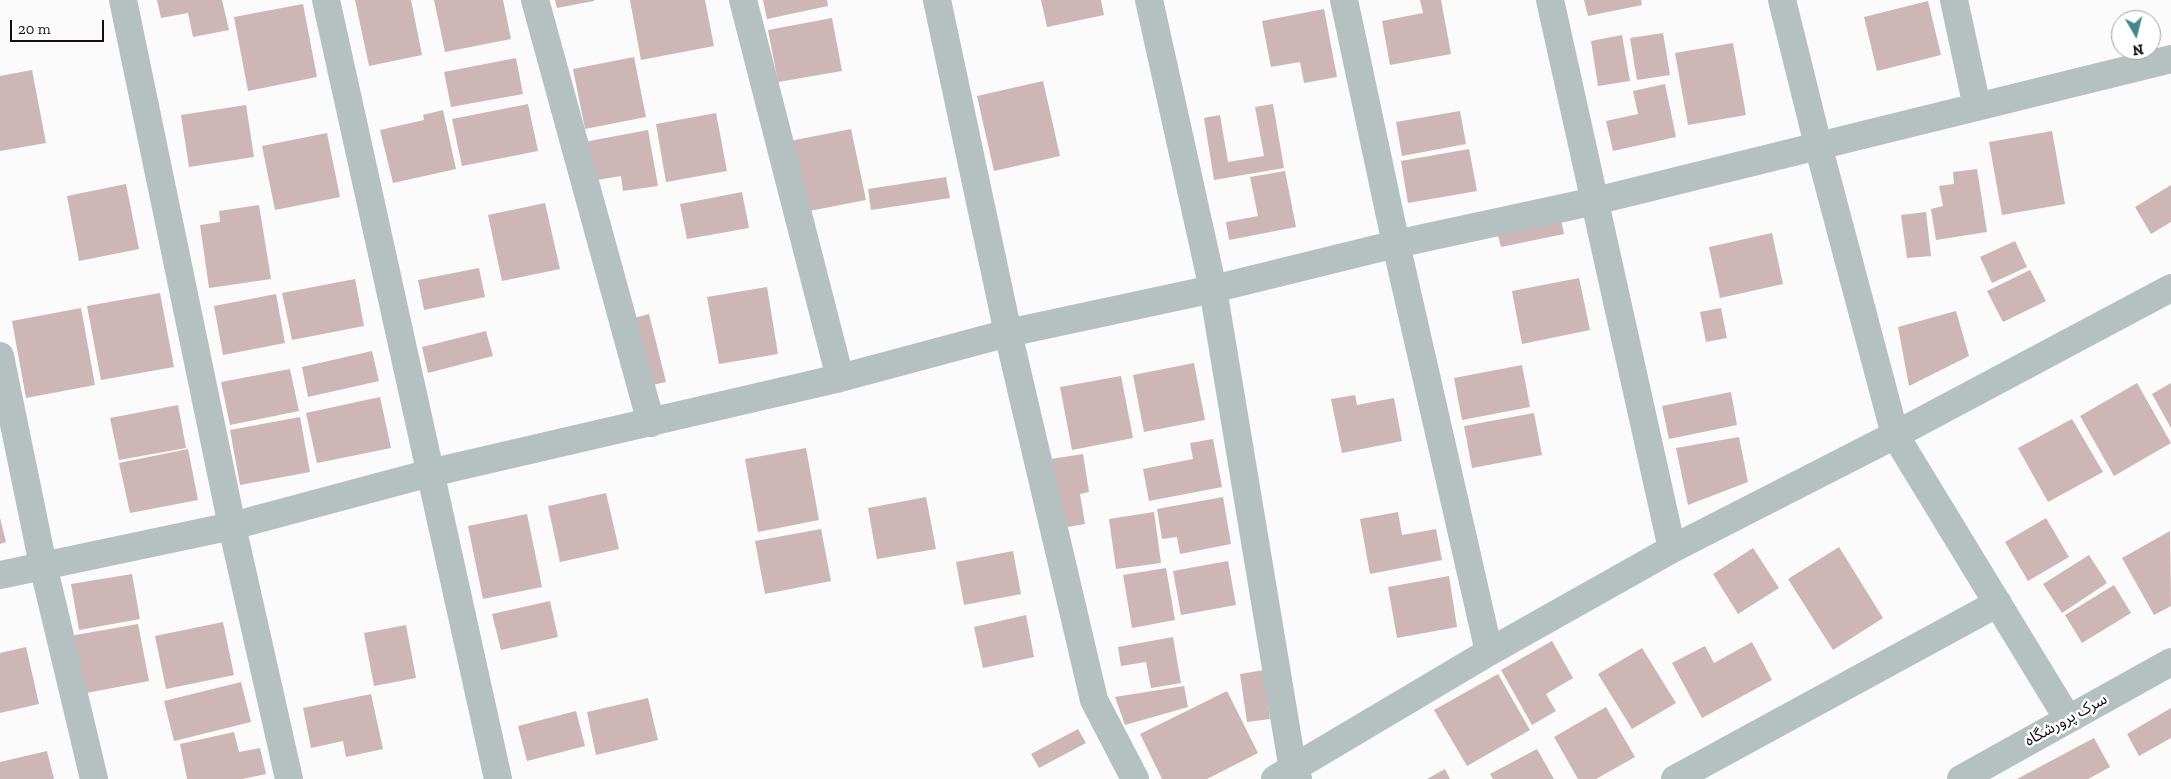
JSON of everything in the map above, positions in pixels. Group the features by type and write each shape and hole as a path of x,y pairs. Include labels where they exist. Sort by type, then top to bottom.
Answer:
{"street":[{"path":"123,0 232,526 289,779"},
{"path":"326,0 498,779"},
{"path":"534,0 651,423"},
{"path":"743,0 840,378"},
{"path":"937,0 1008,333 1094,700 1135,779"},
{"path":"1149,0 1213,289 1289,776 1490,652 1672,549 1895,435 2171,288"},
{"path":"1344,0 1396,244 1490,652"},
{"path":"1550,0 1672,549"},
{"path":"1782,0 1818,146 1895,435 2068,719"},
{"path":"1954,0 1977,107"},
{"path":"0,575 232,526 430,473 840,378 1008,333 1213,289 1396,244 1595,200 2171,59"},
{"path":"0,356 44,565 94,779"},
{"path":"1675,779 1998,603"},
{"name":"سرک پرورشگاه","path":"1961,779 2171,662"}],"building":[{"path":"157,0 222,0 229,30 193,37 188,13 161,18"},
{"path":"355,0 411,0 422,55 369,66"},
{"path":"434,0 503,0 511,39 445,52"},
{"path":"555,0 594,0 594,1 557,8"},
{"path":"630,0 705,0 714,46 641,60"},
{"path":"763,0 827,0 828,6 767,19"},
{"path":"1041,0 1101,0 1104,15 1047,27"},
{"path":"1420,0 1441,0 1451,54 1390,65 1382,21 1423,13"},
{"path":"1584,0 1641,0 1642,5 1588,16"},
{"path":"1928,1 1941,55 1877,71 1864,17"},
{"path":"303,4 317,77 248,91 234,17"},
{"path":"1324,9 1337,77 1304,83 1300,62 1271,67 1262,21"},
{"path":"832,18 842,71 778,82 768,30"},
{"path":"1663,33 1670,75 1637,80 1630,38"},
{"path":"1622,35 1630,81 1598,86 1591,41"},
{"path":"1733,43 1746,115 1688,125 1675,53"},
{"path":"634,57 646,117 585,129 573,69"},
{"path":"516,58 523,94 451,107 444,72"},
{"path":"32,70 46,143 0,151 0,76"},
{"path":"1043,81 1060,156 994,171 977,96"},
{"path":"1665,84 1676,137 1613,151 1606,121 1638,114 1633,91"},
{"path":"528,104 538,151 462,166 452,119"},
{"path":"1273,104 1284,168 1214,180 1204,118 1220,115 1228,162 1264,156 1255,107"},
{"path":"246,105 254,157 189,167 181,115"},
{"path":"443,110 456,169 393,183 380,130 424,120 423,115"},
{"path":"1460,111 1466,144 1402,156 1396,122"},
{"path":"716,113 727,171 666,182 656,124"},
{"path":"851,129 866,200 804,212 790,141"},
{"path":"648,130 658,186 623,191 621,176 591,181 584,142"},
{"path":"2052,131 2065,204 2002,215 1989,142"},
{"path":"327,133 340,197 275,210 262,146"},
{"path":"1469,149 1477,191 1408,203 1401,161"},
{"path":"1977,169 1987,232 1936,240 1931,209 1943,206 1939,186 1954,184 1953,172"},
{"path":"1285,171 1296,227 1229,240 1226,222 1258,216 1250,177"},
{"path":"946,177 950,198 871,210 868,189"},
{"path":"126,184 139,249 79,261 67,196"},
{"path":"2171,185 2171,222 2151,234 2135,207"},
{"path":"742,192 749,228 687,239 680,204"},
{"path":"545,203 560,269 502,281 488,215"},
{"path":"259,205 271,279 209,288 200,225 220,222 219,211"},
{"path":"1926,212 1931,256 1907,258 1901,215"},
{"path":"1560,215 1564,234 1501,247 1496,228"},
{"path":"1772,233 1783,284 1720,298 1709,247"},
{"path":"2015,241 2027,267 1992,283 1980,257"},
{"path":"479,268 485,297 424,310 418,280"},
{"path":"2030,270 2046,301 2003,322 1987,291"},
{"path":"1579,278 1590,330 1522,344 1512,291"},
{"path":"355,279 364,326 292,340 282,293"},
{"path":"767,287 778,354 719,364 707,297"},
{"path":"160,293 174,367 101,380 87,306"},
{"path":"276,294 285,343 223,355 214,306"},
{"path":"81,308 95,385 26,398 12,321"},
{"path":"1721,308 1727,338 1706,342 1700,312"},
{"path":"1956,311 1969,356 1909,386 1898,327"},
{"path":"649,314 666,382 642,387 626,320"},
{"path":"486,331 493,356 428,373 422,347"},
{"path":"372,351 379,381 308,397 302,367"},
{"path":"1194,363 1205,420 1144,432 1133,375"},
{"path":"1522,365 1530,407 1462,420 1454,378"},
{"path":"290,369 299,411 230,425 221,382"},
{"path":"1121,376 1133,438 1072,450 1060,387"},
{"path":"2137,383 2171,443 2114,476 2080,416"},
{"path":"2171,383 2171,428 2152,394"},
{"path":"1731,392 1737,425 1669,439 1662,406"},
{"path":"1355,395 1357,405 1394,398 1402,441 1342,453 1331,399"},
{"path":"380,397 391,448 317,463 306,413"},
{"path":"178,405 186,448 119,460 110,418"},
{"path":"1534,413 1542,455 1472,468 1464,426"},
{"path":"300,417 310,472 240,485 230,430"},
{"path":"2072,419 2103,472 2048,502 2018,448"},
{"path":"1739,437 1748,482 1688,505 1676,448"},
{"path":"1213,439 1222,487 1149,501 1143,469 1193,459 1190,443"},
{"path":"806,448 819,520 758,532 745,459"},
{"path":"188,449 198,500 130,513 119,463"},
{"path":"1083,454 1089,492 1080,494 1085,524 1062,528 1051,459"},
{"path":"606,493 619,549 560,562 548,506"},
{"path":"926,497 936,549 877,559 868,508"},
{"path":"1223,497 1231,544 1180,554 1177,537 1162,539 1157,509"},
{"path":"1154,512 1161,563 1116,569 1109,519"},
{"path":"1398,512 1402,535 1436,529 1442,560 1370,574 1360,519"},
{"path":"527,514 542,587 483,599 468,526"},
{"path":"0,518 6,542 0,544"},
{"path":"2046,518 2069,557 2028,581 2005,542"},
{"path":"821,529 831,581 765,594 755,541"},
{"path":"2170,531 2171,606 2154,615 2122,558"},
{"path":"1839,547 1883,618 1833,650 1788,579"},
{"path":"1753,548 1779,588 1738,614 1713,574"},
{"path":"1013,551 1021,594 964,605 956,562"},
{"path":"2089,555 2107,583 2062,613 2043,584"},
{"path":"1228,561 1236,605 1181,615 1173,571"},
{"path":"1166,568 1175,620 1132,628 1123,575"},
{"path":"132,574 140,619 79,630 71,584"},
{"path":"1449,576 1457,627 1397,638 1388,587"},
{"path":"2114,585 2131,613 2082,643 2065,615"},
{"path":"550,601 558,637 501,650 492,614"},
{"path":"1026,615 1034,657 983,668 974,627"},
{"path":"223,622 234,675 166,689 155,636"},
{"path":"138,624 149,681 81,694 70,636"},
{"path":"406,625 416,678 374,686 364,633"},
{"path":"1173,637 1181,683 1151,688 1146,662 1121,666 1118,647"},
{"path":"1552,641 1573,678 1546,694 1556,711 1532,725 1501,670"},
{"path":"1752,642 1772,680 1702,718 1672,663 1705,646 1714,663"},
{"path":"26,647 39,704 0,713 0,653"},
{"path":"1642,648 1676,703 1632,729 1598,674"},
{"path":"1264,670 1270,719 1247,722 1240,674"},
{"path":"1498,674 1530,730 1467,766 1434,710"},
{"path":"241,682 251,722 174,741 164,701"},
{"path":"1184,686 1188,707 1125,725 1115,697"},
{"path":"1227,691 1258,753 1207,779 1162,779 1140,734"},
{"path":"371,694 383,749 346,757 343,741 311,748 303,708"},
{"path":"648,698 658,740 596,755 587,712"},
{"path":"1606,707 1635,757 1596,779 1578,779 1554,737"},
{"path":"2171,708 2171,738 2139,756 2127,734"},
{"path":"576,711 585,746 527,761 518,726"},
{"path":"1078,729 1086,743 1039,768 1031,754"},
{"path":"234,732 239,752 260,748 266,774 242,779 187,779 180,744"},
{"path":"2094,738 2110,767 2088,779 2017,779"},
{"path":"1537,749 1554,779 1493,779 1490,774"},
{"path":"47,751 54,779 0,779 0,762"},
{"path":"1445,769 1450,779 1427,779"}]}
